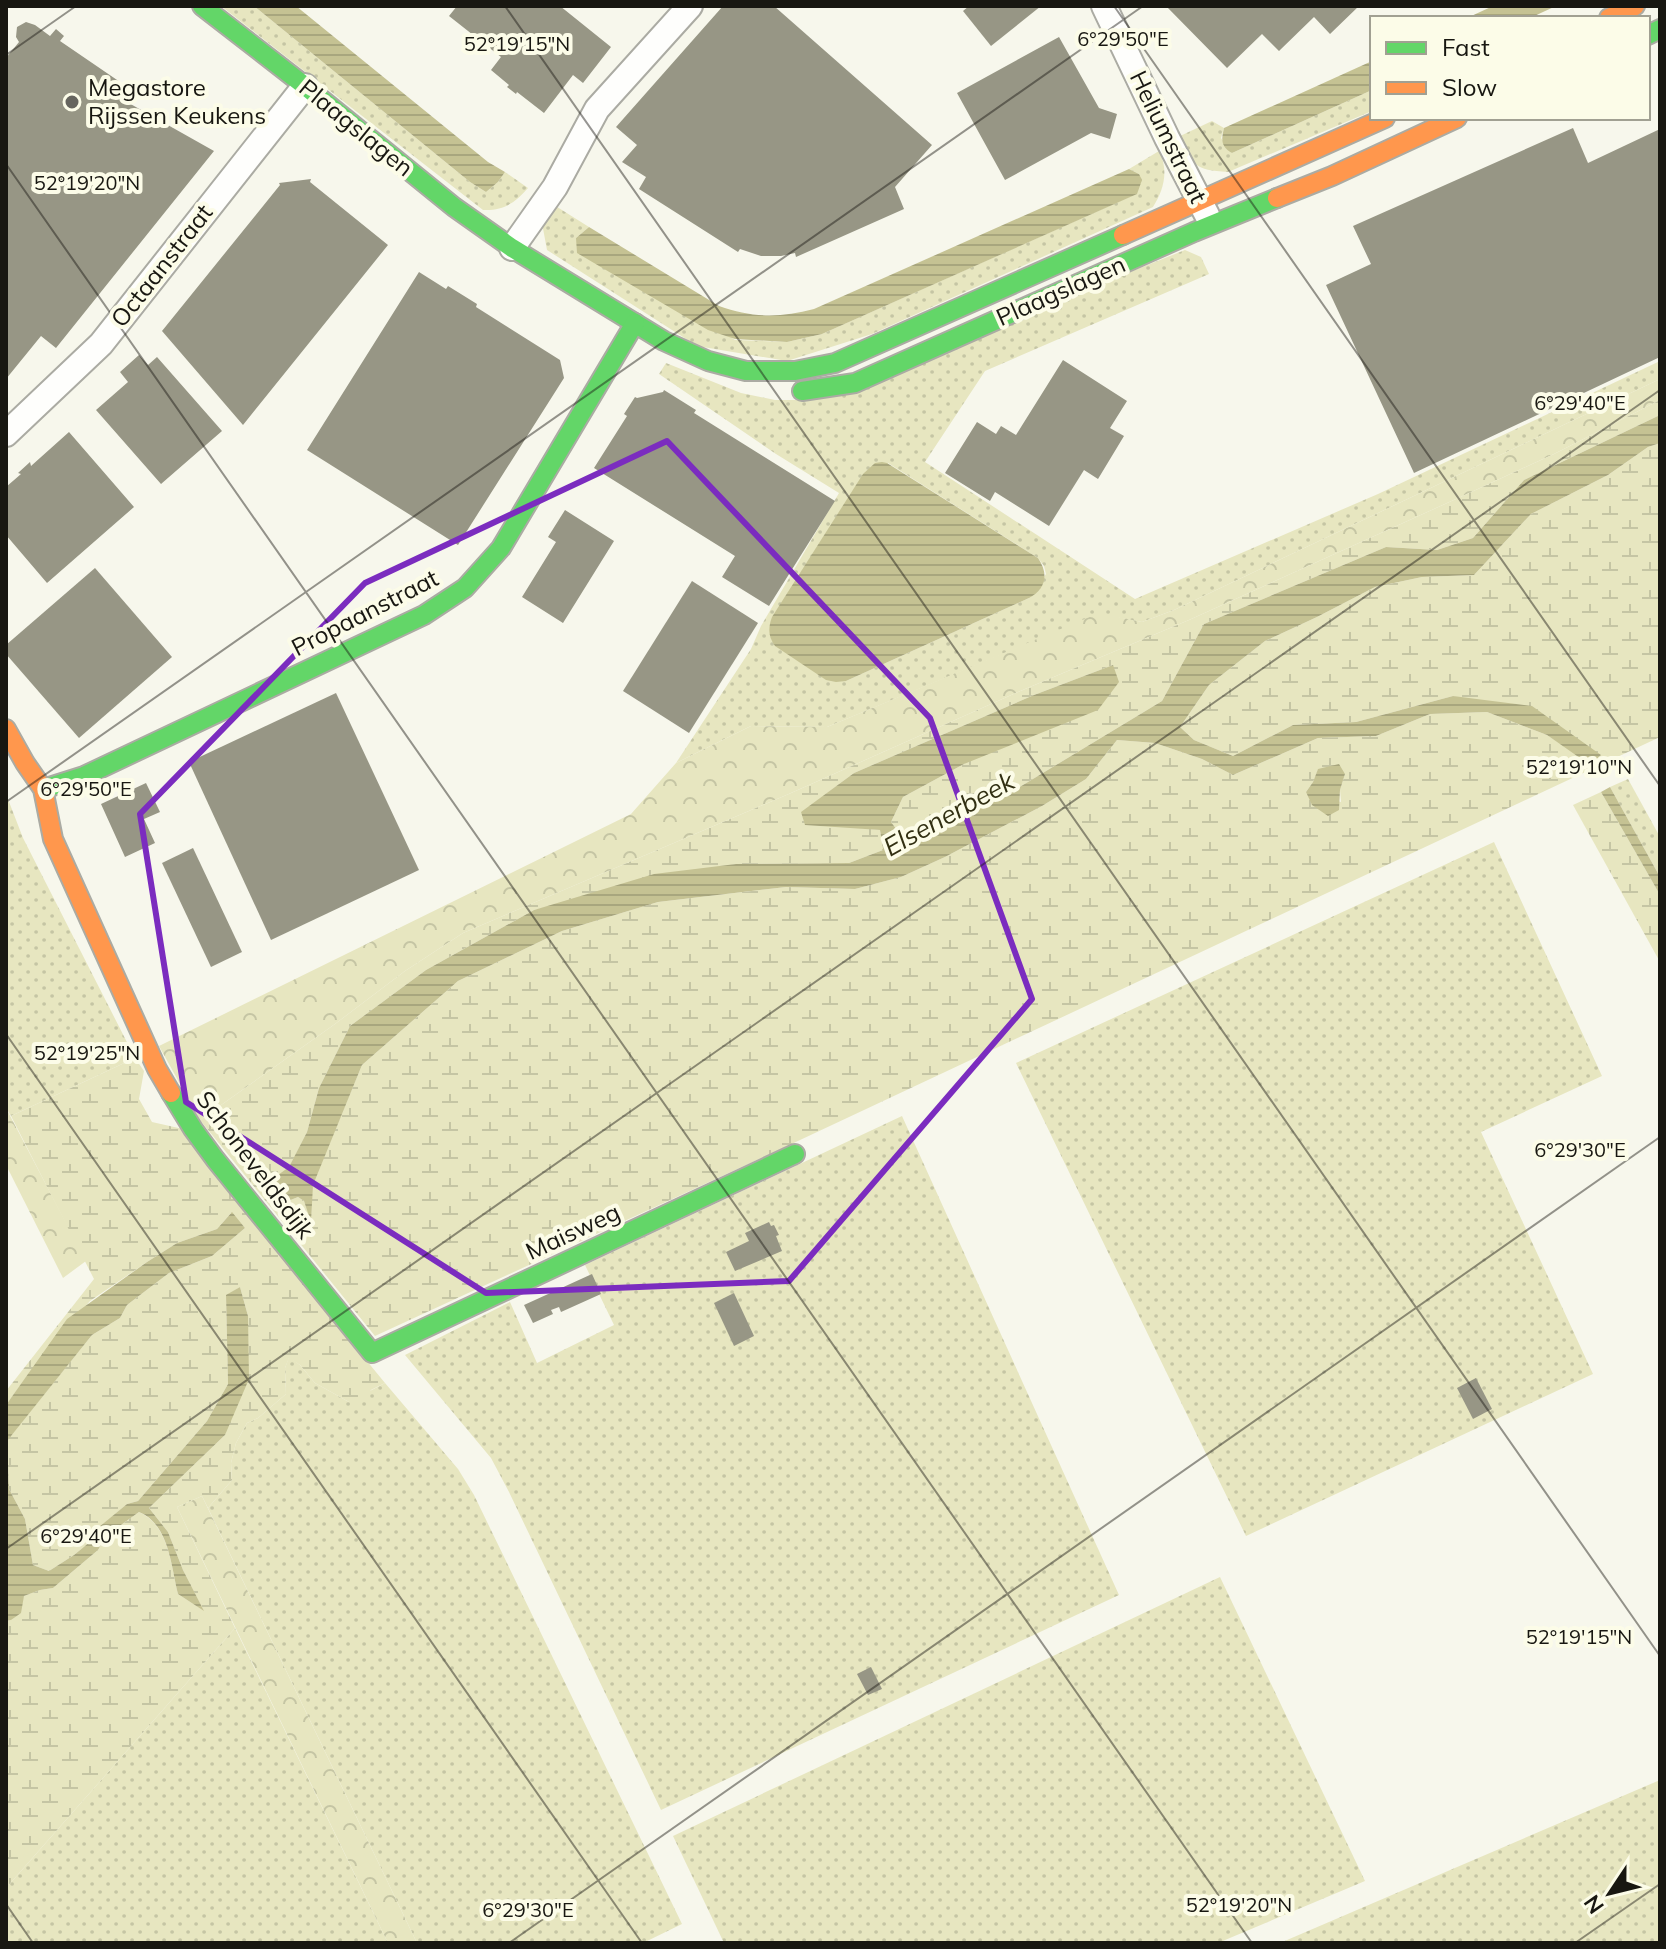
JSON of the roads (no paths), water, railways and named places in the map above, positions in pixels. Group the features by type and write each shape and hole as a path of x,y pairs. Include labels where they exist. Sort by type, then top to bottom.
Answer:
{"street":[{"name":"Plaagslagen","path":"202,6 454,207 512,248 664,341 708,361 746,371 795,371 835,363 1381,120"},
{"path":"512,248 555,187 597,109 690,6"},
{"name":"Heliumstraat","path":"1104,6 1211,225"},
{"name":"Octaanstraat","path":"6,434 101,344 305,86"},
{"name":"Plaagslagen","path":"782,392 855,383 1211,225 1332,176 1453,120"},
{"name":"Propaanstraat","path":"43,789 84,776 424,615 465,588 501,548 635,323"},
{"name":"Plaagslagen","path":"664,341 697,368 754,389"},
{"name":"Schoneveldsdijk","path":"6,729 43,789 53,839 157,1069 215,1159 372,1353"},
{"name":"Maisweg","path":"372,1353 795,1154"}],"place":[{"name":"Megastore Rijssen Keukens","path":"72,102"}],"water label":[{"name":"Elsenerbeek","path":"949,814"}]}
